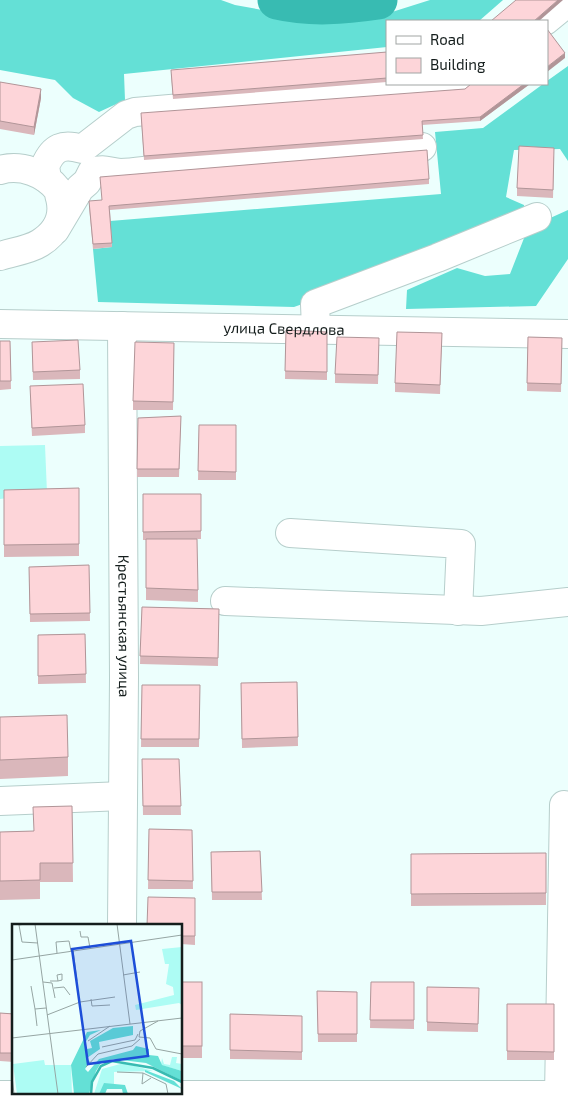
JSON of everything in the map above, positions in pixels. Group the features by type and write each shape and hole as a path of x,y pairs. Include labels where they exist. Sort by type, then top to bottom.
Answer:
{"street":[{"path":"547,20 568,2"},
{"path":"0,256 32,247 40,243 55,230 72,176 126,114 447,85"},
{"path":"0,170 14,167 41,175 72,176 106,169 118,173 422,146"},
{"path":"316,329 315,304 437,258 537,216"},
{"name":"улица Свердлова","path":"0,324 568,334"},
{"name":"Крестьянская улица","path":"122,326 122,924"},
{"path":"290,533 462,544 458,611"},
{"path":"225,601 458,611 481,611 568,602"},
{"path":"0,801 123,796"},
{"path":"0,1095 397,1101 564,1095 564,805"}],"shaded area":[{"path":"0,0 221,0 235,5 284,14 331,19 392,12 430,0 503,0 480,20 386,20 386,47 124,74 125,100 99,112 73,98 55,80 0,70"},
{"path":"568,66 568,161 560,149 514,150 506,197 524,205 525,217 395,271 294,307 98,302 93,249 112,247 110,221 441,194 435,132 483,128 542,85 548,85 548,80"},
{"path":"568,210 568,259 536,306 406,309 407,290 457,268 485,276 510,274 528,228"},
{"path":"45,445 47,493 0,499 0,446"}],"building":[{"path":"516,0 558,0 535,20 492,20"},
{"path":"548,30 565,53 548,66"},
{"path":"386,52 386,78 173,95 171,70"},
{"path":"0,82 41,89 34,127 0,121"},
{"path":"470,85 523,85 480,117 422,121 423,135 144,156 141,113 465,89"},
{"path":"519,146 554,148 553,190 517,188"},
{"path":"427,150 429,179 109,206 112,243 93,244 89,201 102,200 100,177"},
{"path":"286,330 327,332 327,372 285,371"},
{"path":"397,332 442,333 440,385 395,383"},
{"path":"337,337 379,338 378,375 335,374"},
{"path":"528,337 562,338 561,384 527,383"},
{"path":"78,340 80,370 33,372 32,342"},
{"path":"0,341 10,341 11,381 0,381"},
{"path":"135,342 174,343 173,402 133,401"},
{"path":"83,384 85,425 32,428 30,386"},
{"path":"181,416 179,469 137,469 138,418"},
{"path":"199,425 236,425 236,472 198,471"},
{"path":"79,488 79,544 4,545 4,490"},
{"path":"143,494 201,494 201,531 143,532"},
{"path":"146,539 197,539 198,590 146,588"},
{"path":"89,565 90,613 30,614 29,567"},
{"path":"142,607 219,609 218,658 140,656"},
{"path":"85,634 86,674 38,676 38,635"},
{"path":"297,682 298,737 242,739 241,683"},
{"path":"142,685 200,685 199,739 141,739"},
{"path":"67,715 68,757 0,760 0,717"},
{"path":"142,759 179,759 181,806 143,806"},
{"path":"72,806 73,863 40,863 40,880 0,881 0,832 34,831 33,807"},
{"path":"149,829 192,830 193,881 148,880"},
{"path":"260,851 262,892 212,892 211,852"},
{"path":"546,853 546,893 411,894 411,854"},
{"path":"148,897 195,898 195,936 182,936 182,924 147,924"},
{"path":"182,982 202,982 202,1046 182,1046"},
{"path":"371,982 414,982 414,1020 370,1020"},
{"path":"427,987 479,988 478,1024 427,1022"},
{"path":"317,991 357,992 357,1034 318,1034"},
{"path":"507,1004 554,1004 554,1052 507,1051"},
{"path":"0,1013 12,1014 12,1053 0,1053"},
{"path":"230,1014 302,1016 302,1052 230,1050"}],"waterway":[{"path":"277,0 290,3 328,5 378,0"}]}
